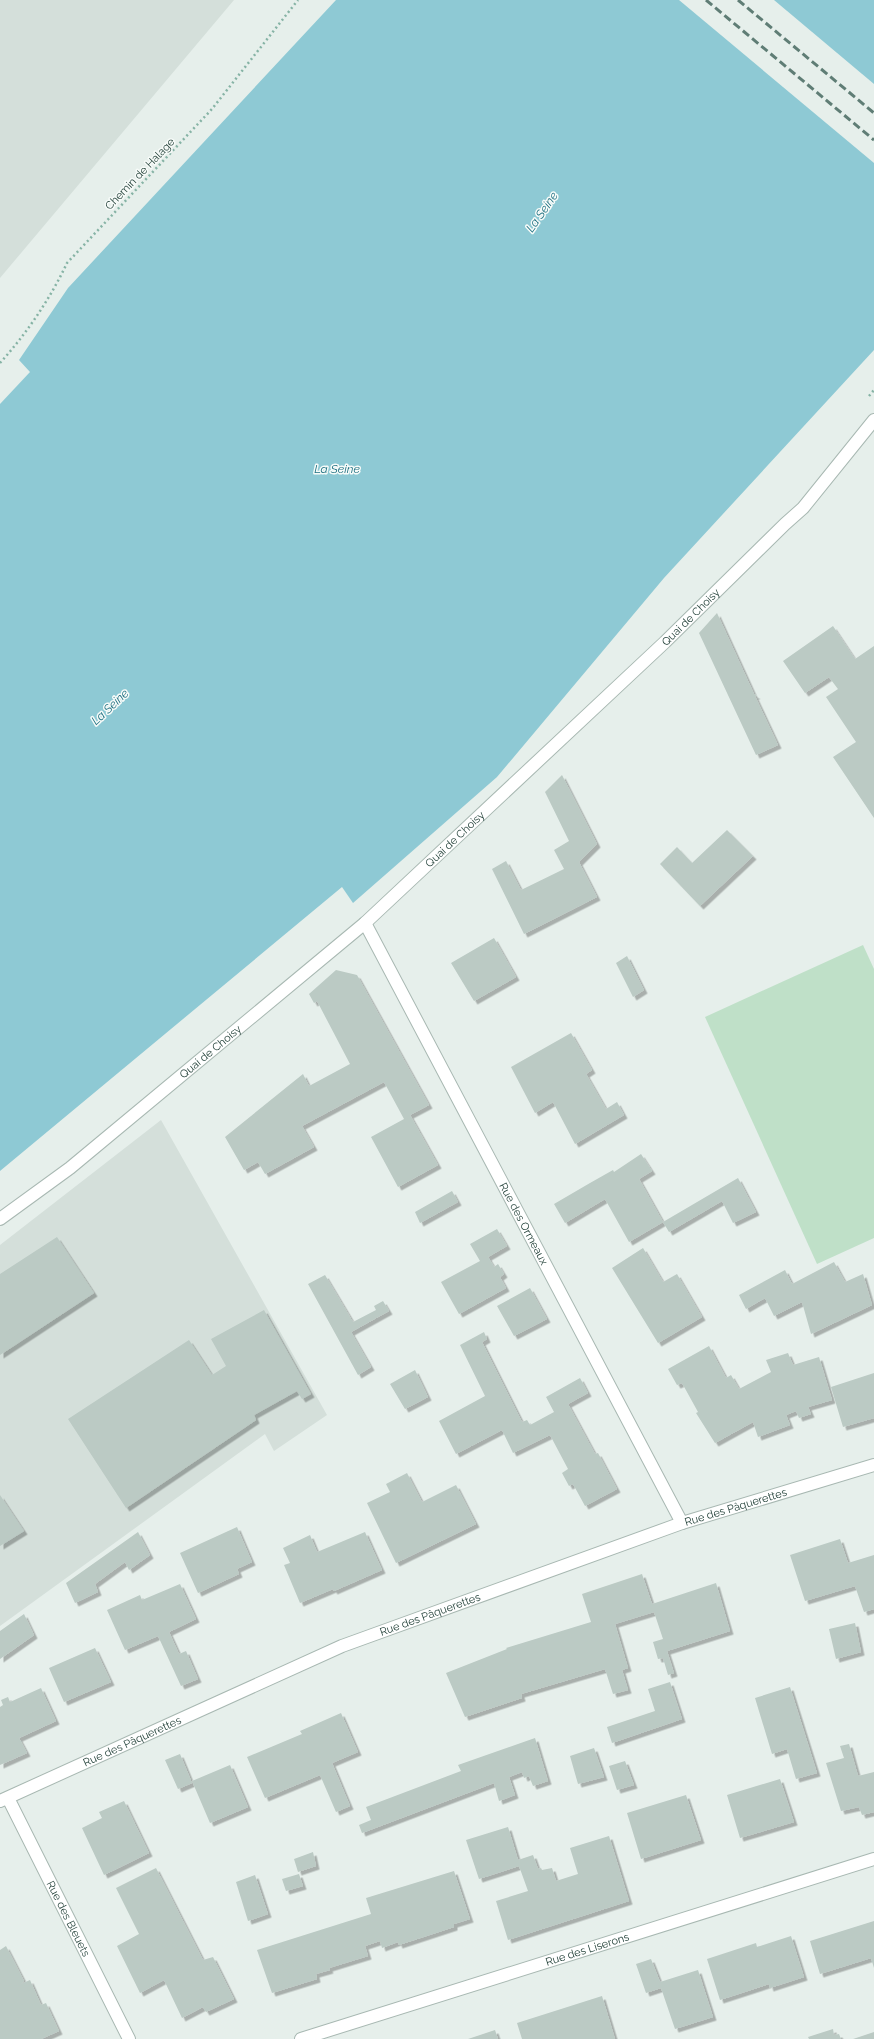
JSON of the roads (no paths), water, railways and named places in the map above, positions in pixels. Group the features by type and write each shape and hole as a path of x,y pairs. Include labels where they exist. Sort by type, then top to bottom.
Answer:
{"street":[{"name":"Quai de Choisy","path":"0,1219 70,1168 365,923 665,642 803,508 874,420"},
{"name":"Rue des Ormeaux","path":"365,923 682,1523"},
{"name":"Rue des Pâquerettes","path":"4,1800 342,1646 682,1523 874,1465"},
{"name":"Rue des Bleuets","path":"4,1800 129,2039"},
{"name":"Rue des Liserons","path":"301,2039 874,1859"}],"water":[{"name":"La Seine","path":"336,0 874,0 874,350 664,578 497,777 353,903 342,887 0,1171 0,404 30,372 19,360 68,288"}],"railway":[{"path":"706,0 874,140"},
{"path":"738,0 874,113"}]}
